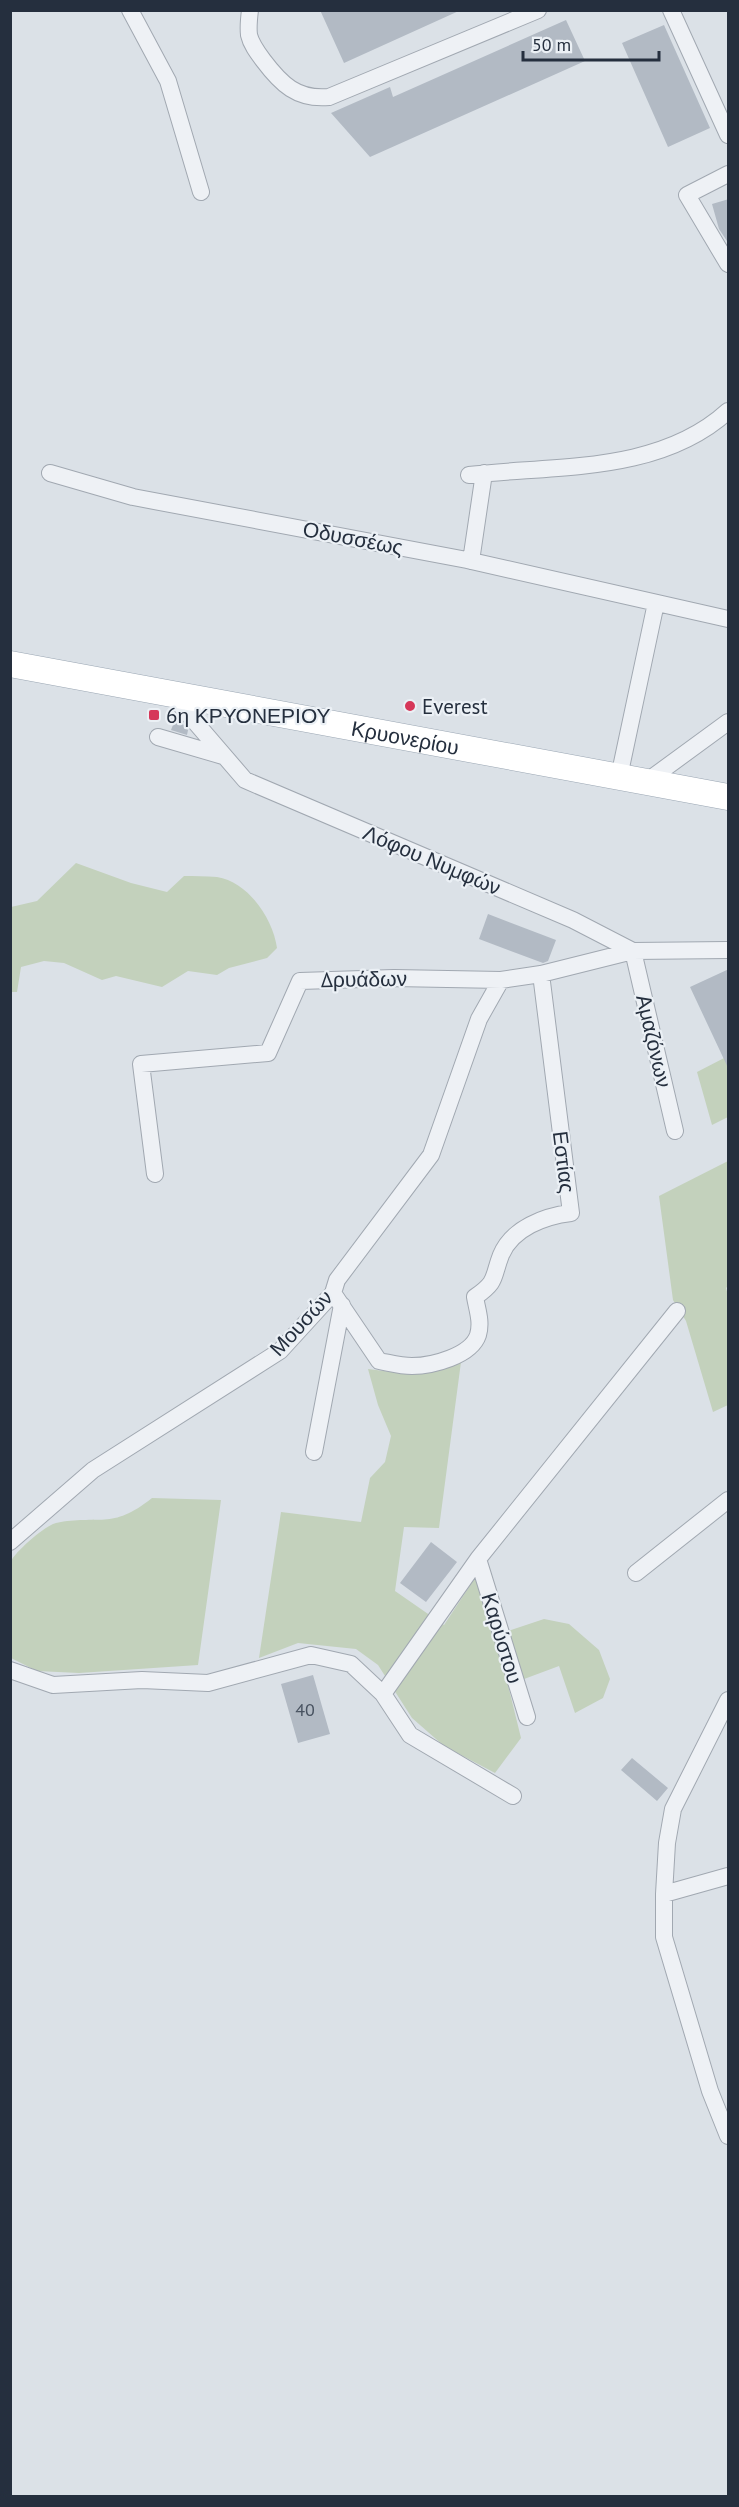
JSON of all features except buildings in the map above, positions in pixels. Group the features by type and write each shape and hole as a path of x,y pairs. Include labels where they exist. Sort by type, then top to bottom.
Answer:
{"main road":[{"name":"Κρυονερίου","path":"13,663 729,797"}],"street":[{"path":"130,10 168,81 201,192"},
{"path":"249,10 249,35 255,50 275,77 285,87 316,98 329,97 538,10"},
{"path":"671,10 729,135"},
{"path":"729,174 687,195 729,264"},
{"path":"471,561 477,474 549,471 645,455 696,433 729,411"},
{"name":"Οδυσσέως","path":"50,472 133,497 471,561 729,619"},
{"path":"619,777 656,603"},
{"name":"Λόφου Νυμφών","path":"171,694 245,780 573,920 633,951 729,950"},
{"path":"646,782 729,722"},
{"path":"158,737 223,756"},
{"name":"Δρυάδων","path":"155,1174 141,1064 268,1053 300,981 394,978 501,980 541,974 633,951"},
{"name":"Αμαζόνων","path":"633,951 675,1131"},
{"name":"Εστίας","path":"337,1299 379,1361 413,1366 445,1360 468,1348 477,1337 480,1322 475,1297 496,1277 501,1255 520,1232 545,1217 571,1213 541,974"},
{"name":"Μουσών","path":"10,1542 93,1470 280,1351 337,1299 337,1280 431,1155 479,1019 501,980"},
{"path":"314,1452 337,1299"},
{"path":"383,1694 478,1559 677,1311"},
{"path":"636,1573 729,1500"},
{"name":"Καρύστου","path":"478,1559 527,1717"},
{"path":"10,1670 53,1685 142,1680 208,1683 311,1655 351,1664 383,1694 410,1735 513,1796"},
{"path":"729,1700 674,1809 668,1843 664,1894 664,1936 710,2091 729,2136"},
{"path":"664,1894 729,1876"}],"green space":[{"path":"76,863 131,883 167,892 184,876 217,877 228,880 239,886 257,903 270,925 277,948 267,958 229,968 217,975 188,971 162,987 116,976 102,980 64,963 44,961 21,967 17,992 11,992 11,907 37,901"},
{"path":"728,1056 728,1117 712,1125 697,1072"},
{"path":"728,1161 728,1286 726,1288 728,1295 728,1405 713,1412 686,1321 673,1300 659,1196"},
{"path":"461,1362 439,1528 404,1527 395,1591 444,1625 475,1578 493,1636 544,1619 569,1624 599,1650 610,1679 603,1698 575,1713 559,1666 508,1685 521,1738 495,1773 444,1746 412,1718 378,1665 356,1649 298,1643 259,1658 281,1512 361,1522 370,1478 385,1462 391,1436 378,1405 368,1369 415,1373 436,1370"},
{"path":"152,1498 221,1500 198,1665 79,1673 37,1671 11,1658 9,1578 11,1561 19,1551 39,1533 56,1523 115,1518 126,1515"}],"place":[{"name":"Everest","path":"410,706"},
{"name":"6η ΚΡΥΟΝΕΡΙΟΥ","path":"154,715"}]}
